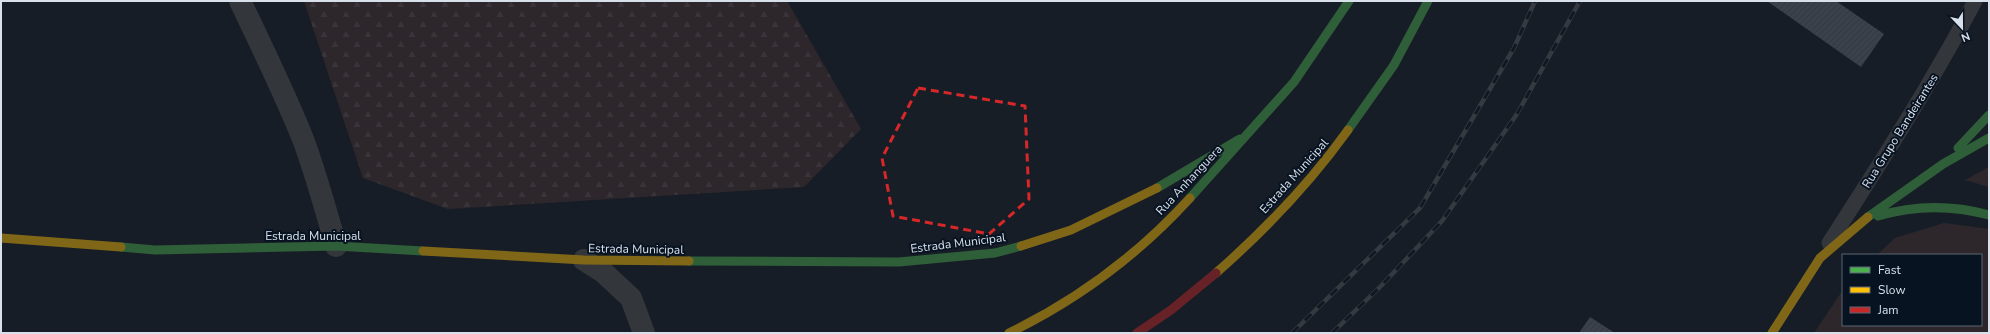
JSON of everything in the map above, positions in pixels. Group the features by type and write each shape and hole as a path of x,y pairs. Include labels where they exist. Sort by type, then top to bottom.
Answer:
{"main road":[{"name":"Rua Anhanguera","path":"1009,333 1036,320 1096,282 1147,242 1189,200 1294,82 1349,1"},
{"name":"Estrada Municipal","path":"1137,333 1158,320 1223,268 1295,196 1343,139 1397,61 1428,1"},
{"path":"1943,164 1989,115"},
{"name":"Estrada Municipal","path":"1,238 155,250 336,246 584,260 899,262 995,253 1035,243 1071,230 1153,191 1244,137"},
{"path":"1772,333 1820,258 1863,221 1943,164 1989,138"},
{"path":"1863,221 1893,211 1920,208 1948,207 1975,210 1989,214"}],"street":[{"path":"240,1 283,92 303,141 322,196 336,246"},
{"path":"584,260 616,283 631,298 644,333"}],"lane":[{"name":"Rua Grupo Bandeirantes","path":"1820,258 1900,132 1952,44 1975,1"}],"highlighted area":[{"path":"918,88 1025,106 1029,199 989,234 893,216 882,158"}],"green space":[{"path":"304,1 787,1 861,129 804,187 448,209 363,178"},
{"path":"1989,167 1989,187 1965,180"},
{"path":"1944,223 1989,229 1989,333 1814,333 1842,291 1842,326 1982,326 1982,254 1878,254 1895,238"}],"building":[{"path":"1767,1 1836,1 1884,34 1861,67"},
{"path":"1590,317 1615,333 1579,333"}],"railway":[{"path":"1292,333 1420,208 1514,48 1535,1"},
{"path":"1332,333 1381,286 1442,221 1517,114 1580,1"}],"traffic: fast":[{"path":"1190,198 1294,82 1349,1"},
{"path":"1348,130 1394,65 1428,1"},
{"path":"1958,148 1989,115"},
{"path":"1868,217 1943,164 1989,138"},
{"path":"1157,188 1240,139"},
{"path":"1878,216 1892,212 1920,208 1961,209 1989,215"},
{"path":"121,247 155,250 336,246 423,251"},
{"path":"689,261 899,262 995,253 1021,246"}],"traffic: slow":[{"path":"1216,273 1286,206 1318,169 1348,130"},
{"path":"1021,246 1071,230 1157,188"},
{"path":"1009,333 1059,306 1106,274 1150,238 1190,198"},
{"path":"1772,333 1820,258 1868,217"},
{"path":"1,238 121,247"},
{"path":"423,251 584,260 689,261"}],"traffic: jam":[{"path":"1137,333 1171,310 1216,273"}]}
